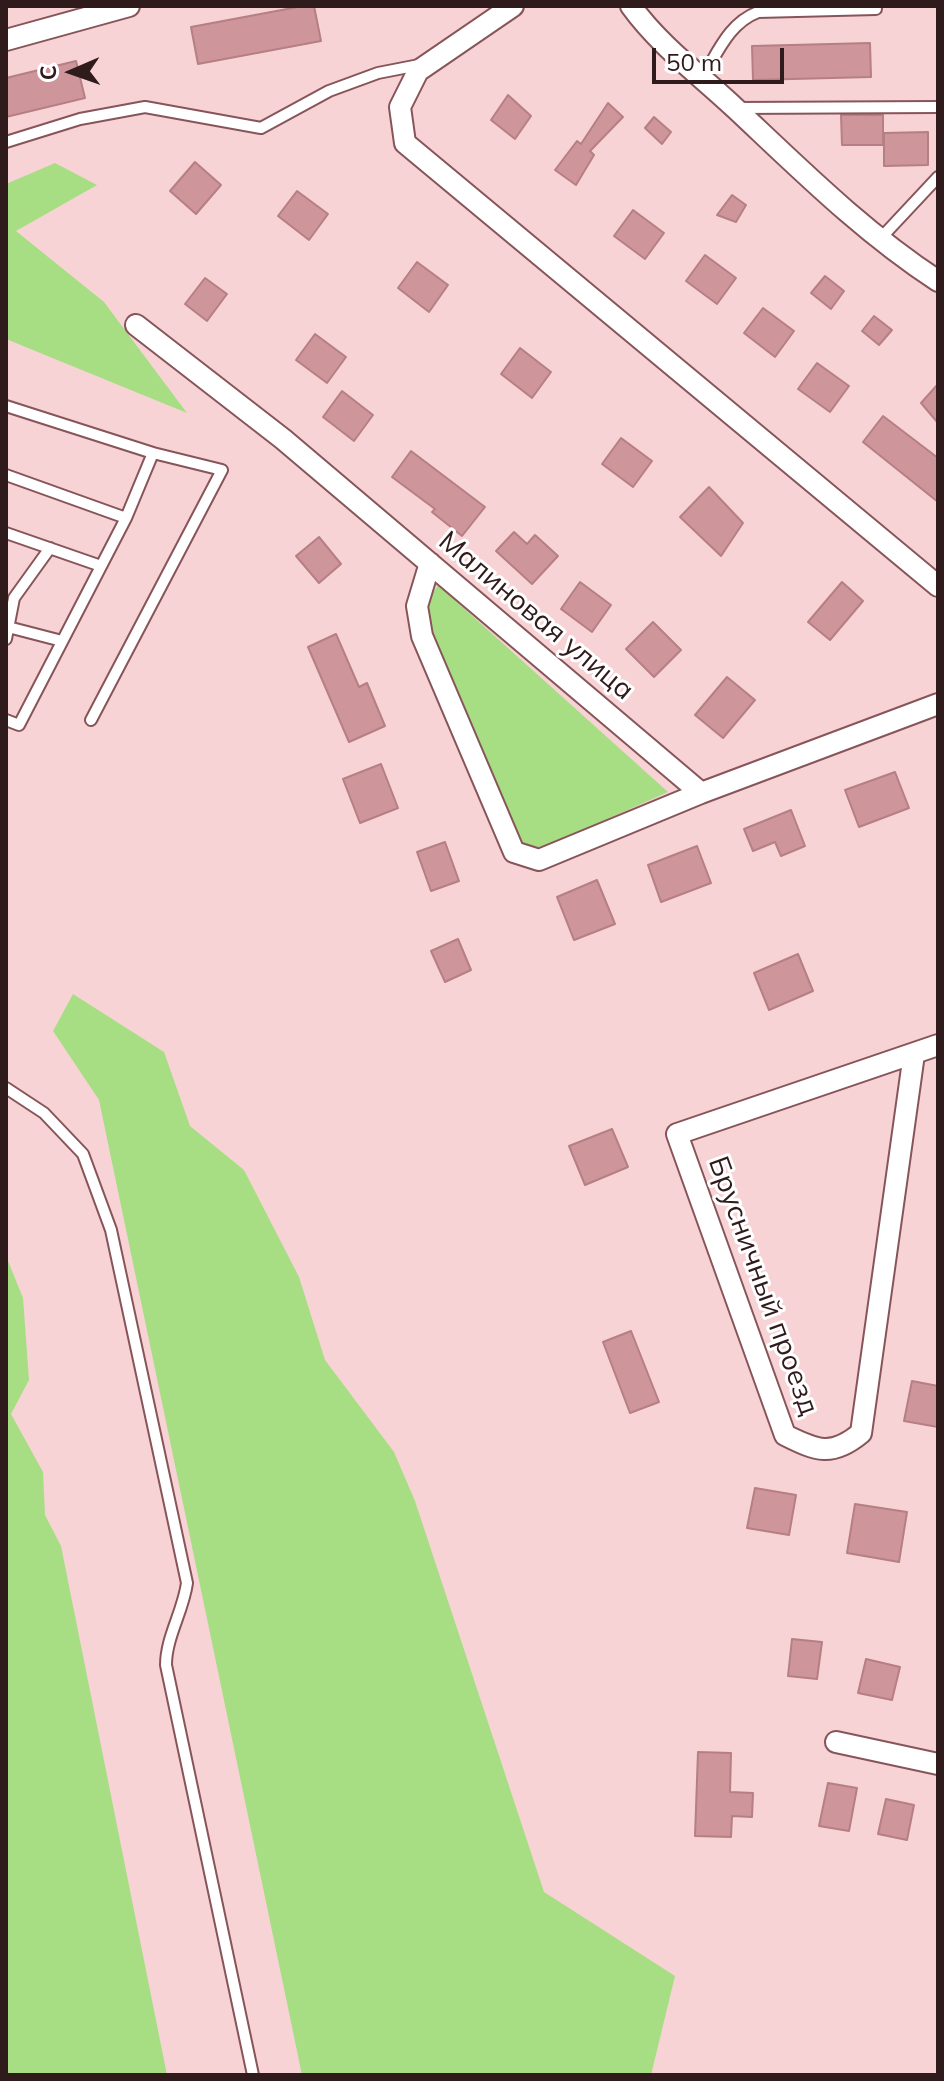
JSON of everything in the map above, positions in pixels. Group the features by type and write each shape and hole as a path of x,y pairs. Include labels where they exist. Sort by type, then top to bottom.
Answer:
{"street":[{"path":"6,40 129,6"},
{"path":"513,6 418,71 400,107 405,143 938,586"},
{"path":"631,6 653,37 735,108 827,197 938,281"},
{"name":"Малиновая улица","path":"136,325 283,439 701,793"},
{"path":"430,563 417,606 422,636 514,852 539,860 701,793 938,704"},
{"name":"Брусничный проезд","path":"914,1054 861,1433 842,1449 812,1449 785,1435 677,1134 938,1045"},
{"path":"836,1742 938,1764"}],"lane":[{"path":"702,78 732,28 745,17 758,12 876,9"},
{"path":"6,142 80,119 145,107 261,128 329,91 378,73 429,63"},
{"path":"735,108 938,107"},
{"path":"880,239 938,177"},
{"path":"6,406 153,453 222,470 91,720"},
{"path":"6,720 19,725 126,518 153,453"},
{"path":"6,475 126,518"},
{"path":"6,533 101,566"},
{"path":"6,639 10,596 50,548"},
{"path":"8,627 62,641"},
{"path":"6,1088 44,1113 83,1154 111,1230 187,1583 183,1607 166,1648 166,1665 253,2075"}],"green space":[{"path":"55,163 97,185 16,231 104,302 187,413 6,339 6,184"},
{"path":"438,585 668,792 540,849 521,844 430,639 425,604"},
{"path":"73,994 164,1052 190,1126 244,1170 299,1277 325,1360 394,1452 415,1501 544,1892 675,1976 651,2075 302,2075 99,1100 53,1031"},
{"path":"6,1256 23,1298 29,1380 11,1414 43,1472 45,1515 61,1546 167,2075 6,2075"}],"building":[{"path":"314,6 321,41 198,64 191,27"},
{"path":"870,43 871,77 753,80 752,46"},
{"path":"76,61 85,98 6,117 6,78"},
{"path":"508,95 531,116 515,139 491,120"},
{"path":"608,103 623,117 590,151 594,155 576,185 555,170 577,141 581,144"},
{"path":"841,115 883,115 883,145 842,145"},
{"path":"654,117 671,132 662,144 645,128"},
{"path":"928,132 928,165 884,166 884,133"},
{"path":"195,162 221,185 196,214 170,191"},
{"path":"297,191 328,214 309,240 278,216"},
{"path":"732,195 746,205 736,222 717,215"},
{"path":"633,210 664,233 645,259 614,236"},
{"path":"705,255 736,278 717,304 686,281"},
{"path":"417,262 448,285 429,312 398,288"},
{"path":"825,276 844,291 831,309 811,293"},
{"path":"205,278 227,294 207,321 185,304"},
{"path":"763,308 794,331 775,357 744,333"},
{"path":"874,316 892,330 879,345 862,331"},
{"path":"315,334 346,357 327,383 296,360"},
{"path":"520,348 551,372 532,398 501,374"},
{"path":"817,363 849,386 830,412 798,389"},
{"path":"938,384 938,423 921,403"},
{"path":"342,391 373,415 354,441 323,417"},
{"path":"883,416 938,458 938,502 863,442"},
{"path":"621,438 652,461 633,487 602,464"},
{"path":"411,451 485,507 462,536 432,512 435,509 392,477"},
{"path":"709,487 743,523 721,556 680,517"},
{"path":"514,532 527,544 535,535 558,556 532,584 496,551"},
{"path":"319,537 341,564 319,583 296,556"},
{"path":"580,582 611,605 592,632 561,609"},
{"path":"842,582 863,601 830,640 808,622"},
{"path":"653,622 681,650 654,677 626,649"},
{"path":"336,634 359,687 367,683 385,726 349,742 308,647"},
{"path":"727,677 755,700 723,738 695,715"},
{"path":"381,764 398,808 360,823 343,779"},
{"path":"895,772 909,808 859,827 845,790"},
{"path":"791,810 805,846 781,856 775,842 753,851 744,829"},
{"path":"445,842 459,881 431,891 417,852"},
{"path":"697,846 711,883 661,902 648,865"},
{"path":"597,880 615,924 574,940 557,897"},
{"path":"458,939 471,970 445,982 431,951"},
{"path":"798,954 813,991 769,1010 754,973"},
{"path":"612,1129 628,1167 585,1185 569,1146"},
{"path":"631,1331 659,1402 630,1413 603,1342"},
{"path":"912,1381 938,1386 938,1427 904,1421"},
{"path":"755,1488 796,1495 789,1535 747,1528"},
{"path":"855,1504 907,1512 899,1562 847,1553"},
{"path":"792,1639 822,1642 817,1679 788,1676"},
{"path":"866,1659 900,1667 892,1700 858,1693"},
{"path":"698,1752 731,1753 730,1792 753,1793 752,1817 732,1816 731,1837 695,1836"},
{"path":"828,1783 857,1788 849,1831 819,1826"},
{"path":"886,1799 914,1805 907,1840 878,1834"}]}
